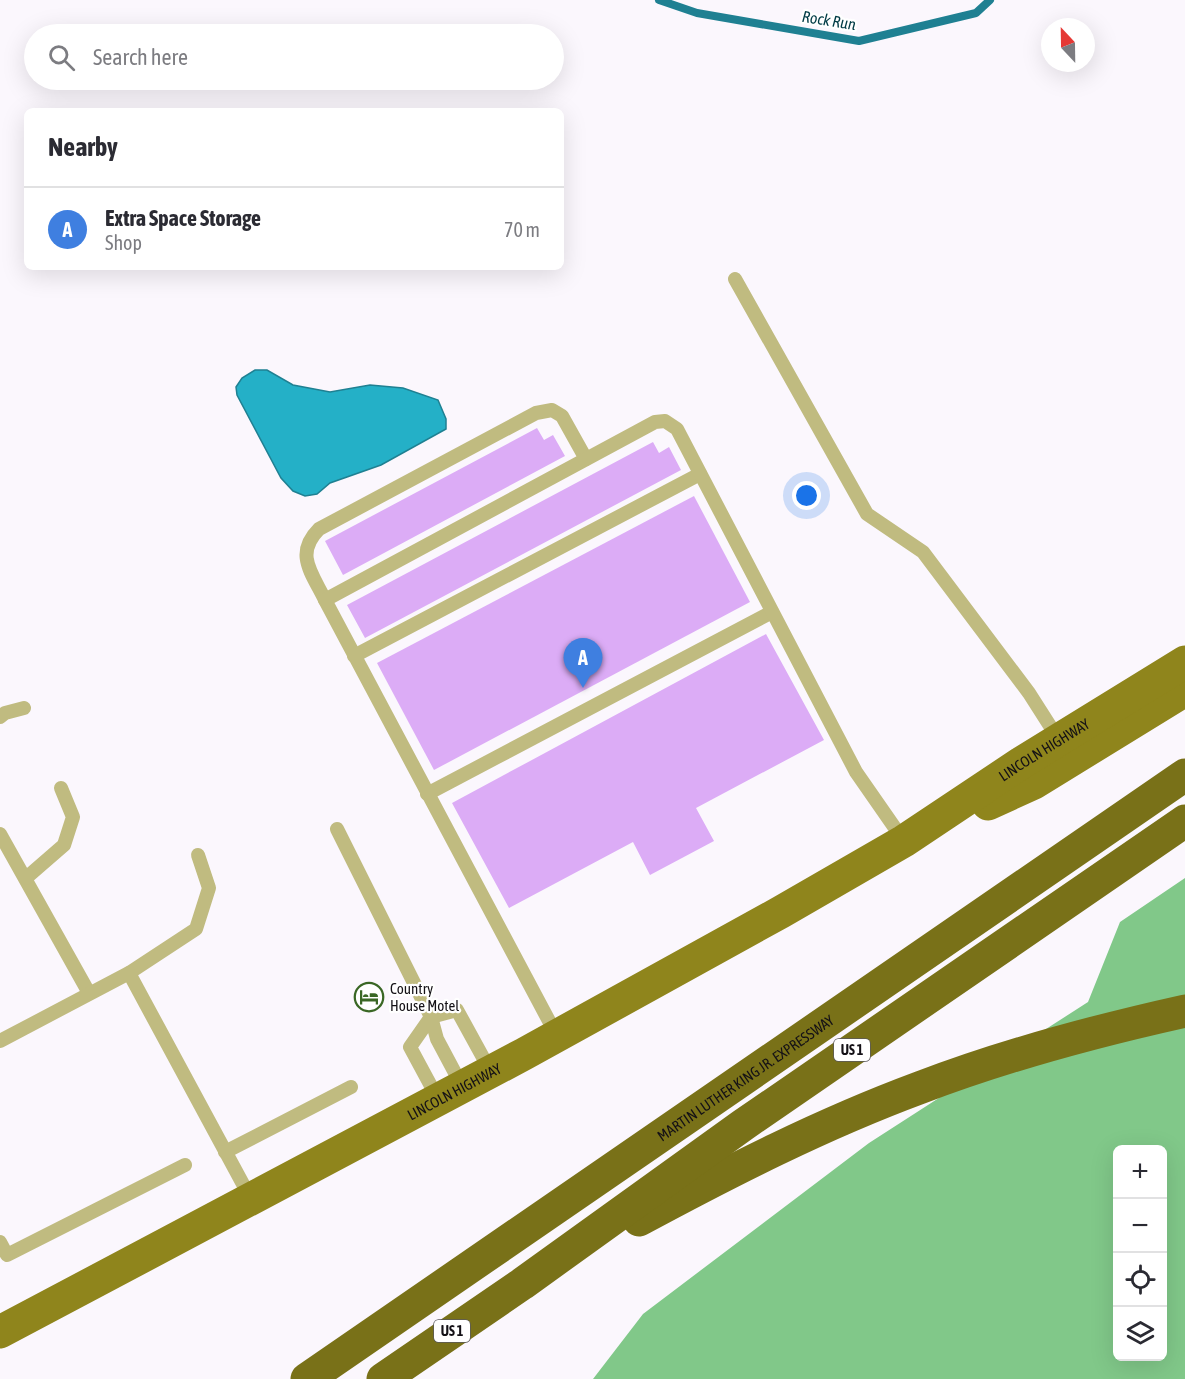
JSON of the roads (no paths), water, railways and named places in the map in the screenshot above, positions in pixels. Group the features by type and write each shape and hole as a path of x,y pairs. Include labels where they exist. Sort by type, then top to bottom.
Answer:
{"highway":[{"path":"1039,876 1185,758"},
{"name":"MARTIN LUTHER KING JR. EXPRESSWAY","path":"307,1379 1185,775"},
{"name":"US 1","path":"383,1379 522,1284 743,1125 1185,820"},
{"path":"522,1284 756,1160 918,1088 1031,1050 1185,1011"}],"main road":[{"name":"LINCOLN HIGHWAY","path":"0,1332 557,1036 904,841 1059,740 1185,662"},
{"name":"LINCOLN HIGHWAY","path":"904,841 1034,783 1185,690"}],"lane":[{"path":"735,279 867,514 923,552 1029,693 1059,740"},
{"path":"557,1036 354,656 306,558 307,541 319,530 536,412 552,410 562,416 586,459"},
{"path":"325,600 586,459 655,423 665,421 676,429 856,772 904,841"},
{"path":"354,656 700,474"},
{"path":"427,794 772,612"},
{"path":"0,717 5,713 24,708"},
{"path":"26,878 64,844 73,817 61,788"},
{"path":"337,829 431,1017 451,1093"},
{"path":"0,834 88,993"},
{"path":"0,1041 129,973 195,929 209,888 198,855"},
{"path":"129,973 251,1199"},
{"path":"451,1093 410,1047 431,1017 457,1010 491,1071"},
{"path":"225,1152 351,1087"},
{"path":"0,1242 7,1255 185,1165"}],"water":[{"path":"255,370 267,370 293,385 330,392 370,385 403,388 438,400 446,419 446,429 381,465 330,483 317,494 305,496 293,491 281,478 237,395 236,387 242,378"}],"waterway":[{"name":"Rock Run","path":"659,0 697,13 859,41 976,13 990,0"}],"place":[{"name":"Extra Space Storage","path":"583,688"},
{"name":"Country House Motel","path":"369,997"}]}
